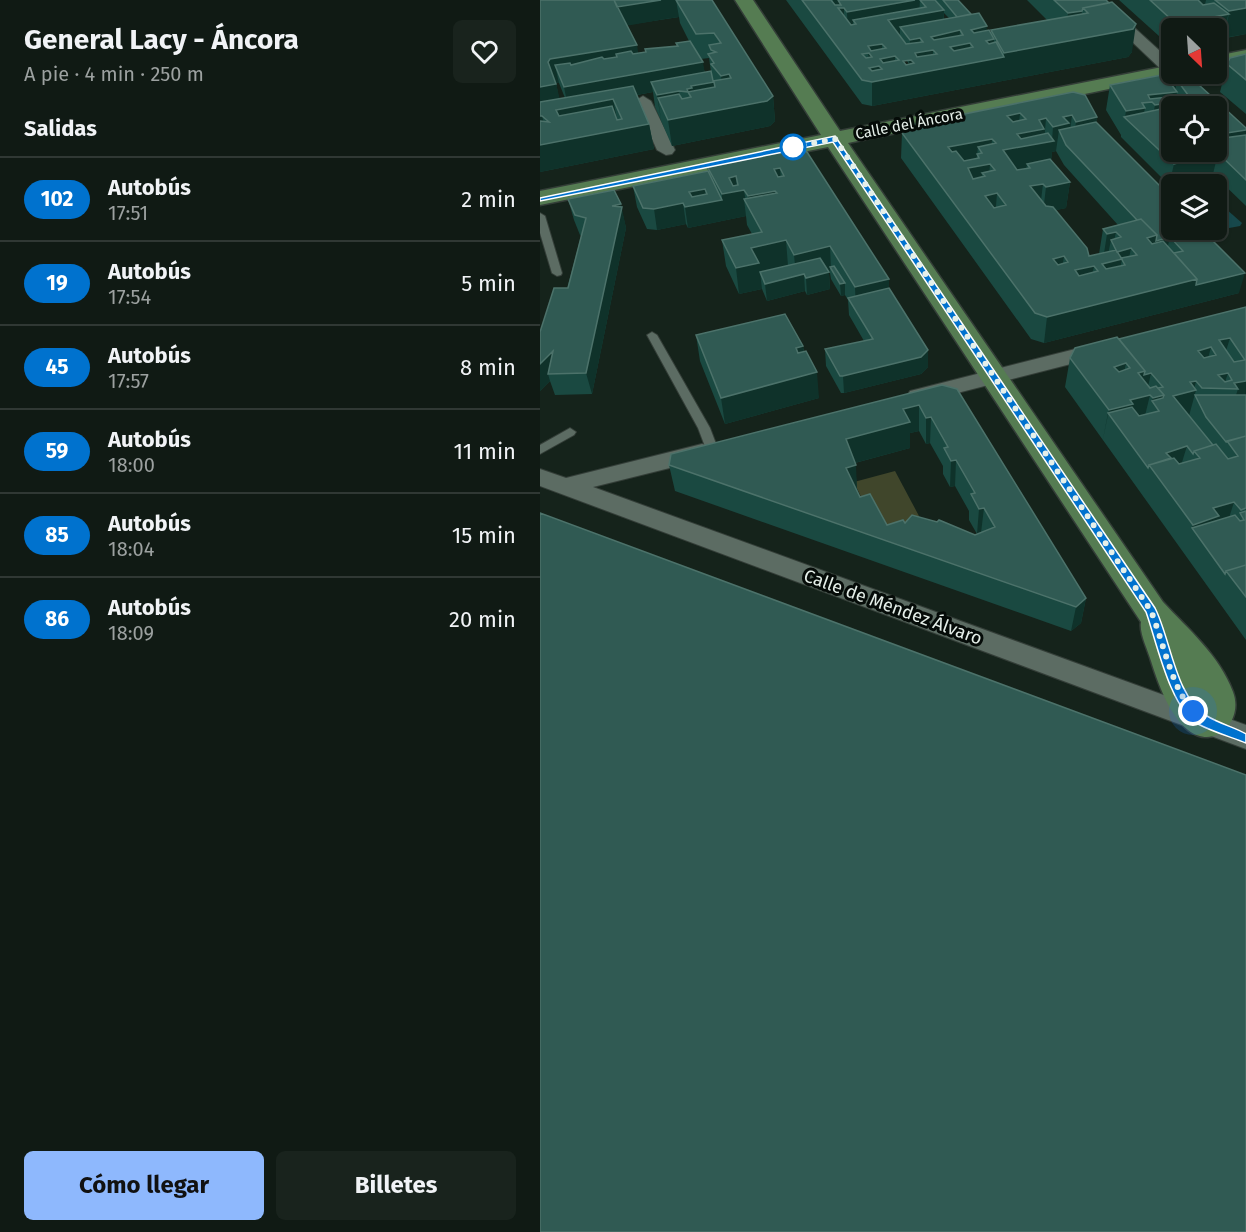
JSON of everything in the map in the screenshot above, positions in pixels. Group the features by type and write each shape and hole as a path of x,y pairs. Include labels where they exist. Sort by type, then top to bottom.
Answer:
{"street":[{"path":"744,0 1151,611 1167,653 1174,681 1185,703 1206,721"},
{"path":"1095,0 1161,61"},
{"path":"1116,19 1136,15"},
{"path":"1227,60 1246,56"},
{"name":"Calle del Áncora","path":"540,198 1161,77"},
{"path":"643,101 666,150"},
{"path":"895,402 1124,343"},
{"path":"566,486 735,443"},
{"name":"Calle de Méndez Álvaro","path":"540,477 1206,721 1246,738"}],"lane":[{"path":"540,216 557,273"},
{"path":"652,335 704,428 712,449"},
{"path":"540,450 570,432"}],"green space":[{"path":"895,471 927,531 883,543 854,482"}],"water":[{"path":"1227,210 1242,223 1240,226 1227,228"}],"building":[{"path":"540,0 614,0 637,45 550,59 548,62 556,84 540,87"},
{"path":"614,0 661,0 617,7"},
{"path":"676,0 712,0 773,96 767,101 668,120 658,98 679,94 682,99 691,97 688,92 679,91 657,95 651,82 711,71 713,81 731,78 729,74 721,76 711,64 714,63 708,54 716,52 711,50 709,45 721,43 714,33 696,34","holes":["714,82 715,87 688,92 687,89 692,88 691,86"]},
{"path":"802,0 831,0 835,5 841,5 838,0 915,0 847,12 844,8 838,8 851,25 856,24 853,20 926,7 920,0 935,0 944,10 888,20 906,44 923,42 920,38 910,40 900,27 979,13 987,26 971,30 974,33 989,30 994,39 986,41 989,44 996,42 1004,57 872,82 862,80","holes":["960,30 963,35 934,40 931,37","970,43 973,47 954,51 950,47","882,44 886,48 871,51 868,46","933,50 937,54 917,57 915,53","869,53 872,57 866,58 862,54","895,56 899,60 883,63 880,59","911,60 914,63 906,65 903,61","879,66 882,69 872,71 869,68"]},
{"path":"943,0 958,0 971,14 957,17"},
{"path":"1054,0 1106,0 1109,3 1068,13"},
{"path":"1150,0 1198,0 1203,5 1214,3 1229,14 1208,18 1170,18"},
{"path":"1215,0 1246,0 1246,8 1229,11"},
{"path":"1112,2 1136,24 1133,29 1004,53 991,30 1088,13 1083,8"},
{"path":"690,41 703,62 564,87 555,65 570,63 571,65 602,57 604,59 617,57 616,54 631,51 633,54 646,52 645,49 678,46 676,43"},
{"path":"1246,54 1246,80 1227,64 1230,58"},
{"path":"1161,75 1161,84 1171,84 1177,92 1148,95 1150,99 1161,98 1161,104 1142,103 1145,108 1126,111 1110,85"},
{"path":"1180,84 1198,84 1211,96 1178,96 1188,95"},
{"path":"633,86 649,124 540,145 540,121 549,122 540,116 540,102","holes":["613,99 622,119 617,120 612,106 559,116 556,110"]},
{"path":"1073,92 1085,95 1097,117 1076,122 1072,115 1063,117 1069,123 1053,127 1046,118 1039,120 1044,129 1017,134 1021,139 1048,133 1054,141 1003,150 1017,170 1030,168 1027,164 1050,159 1070,182 1046,187 1043,184 1030,186 1046,206 1053,207 1087,248 1089,256 1116,250 1111,240 1121,237 1116,232 1107,234 1103,229 1141,219 1157,235 1147,238 1152,244 1163,241 1197,279 1047,317 1035,313 902,133 905,126","holes":["1020,113 1026,119 1013,122 1007,116","992,139 996,143 978,147 982,153 977,154 979,158 964,161 956,151 952,152 948,147","990,164 995,170 982,173 985,176 973,179 968,168","997,193 1006,205 994,208 985,196","1131,248 1137,255 1121,258 1117,252","1064,256 1068,262 1058,265 1053,259","1122,259 1125,265 1106,269 1102,264","1094,266 1098,271 1079,276 1075,270"]},
{"path":"1161,109 1161,152 1124,117"},
{"path":"1227,111 1246,128 1246,130 1227,133"},
{"path":"1096,122 1161,187 1161,240 1156,241 1157,235 1141,219 1137,220 1066,145 1059,130"},
{"path":"1246,135 1246,180 1227,162 1227,138"},
{"path":"795,149 807,152 889,279 855,287 830,246 794,255 786,240 751,248 759,263 736,268 722,240 762,232 744,199 777,193 775,191 748,196 744,190 722,194 707,166","holes":["780,168 784,176 778,177 774,169","736,176 738,185 733,186 729,178"]},
{"path":"708,171 722,200 685,207 683,203 654,209 643,208 633,186","holes":["705,189 707,194 692,197 689,192"]},
{"path":"614,190 621,204 612,206 622,207 586,373 548,374 553,351 540,364 540,332 554,288 568,288 586,218 575,215 568,199"},
{"path":"1173,240 1212,240 1245,273 1196,285 1197,279 1174,253 1183,251"},
{"path":"820,258 829,272 806,278 804,274 765,284 760,272"},
{"path":"834,266 845,283 840,284 830,267"},
{"path":"889,288 928,350 921,357 840,376 825,349 873,339 848,298"},
{"path":"1246,307 1246,381 1234,383 1238,389 1202,388 1196,381 1190,382 1196,390 1173,396 1213,445 1194,451 1193,454 1187,446 1166,453 1171,458 1149,465 1148,468 1108,413 1132,407 1139,416 1159,411 1152,401 1163,398 1164,395 1158,388 1163,387 1151,373 1144,375 1145,371 1119,339","holes":["1230,338 1245,360 1234,362 1219,340","1211,347 1216,355 1204,358 1198,351","1228,373 1232,380 1225,382 1218,375"]},
{"path":"785,314 803,346 796,348 798,353 806,351 817,372 721,398 696,335"},
{"path":"1117,337 1145,371 1138,373 1150,388 1156,386 1164,395 1153,398 1150,395 1130,400 1133,404 1109,410 1070,358 1075,348","holes":["1126,363 1130,368 1119,372 1114,367"]},
{"path":"942,385 957,389 1086,598 1076,607 669,465 671,454","holes":["919,405 926,418 931,417 948,447 944,448 951,461 956,460 975,493 971,494 979,509 984,508 995,527 975,535 939,520 937,522 912,515 905,523 903,520 887,525 870,494 860,497 846,468 856,465 846,439 910,422 903,409"]},
{"path":"1195,395 1246,395 1246,436 1226,442 1206,417"},
{"path":"1246,436 1246,508 1241,510 1234,502 1213,508 1219,516 1193,525 1149,465 1174,458 1179,464 1200,458 1194,451 1216,444 1228,459 1238,456 1227,441"},
{"path":"1246,511 1246,565 1226,571 1225,574 1192,528 1235,515 1240,521 1244,520 1240,513"},
{"path":"540,513 1246,775 1246,1232 540,1232"},
{"path":"1246,565 1246,597 1226,571"}],"bus line":[{"name":"102","path":"540,198 835,139 1151,611 1167,653 1174,681 1185,703 1202,720 1246,738"}],"route":[{"path":"793,147 835,139 1151,611 1167,653 1174,681 1185,703 1193,711"}]}
